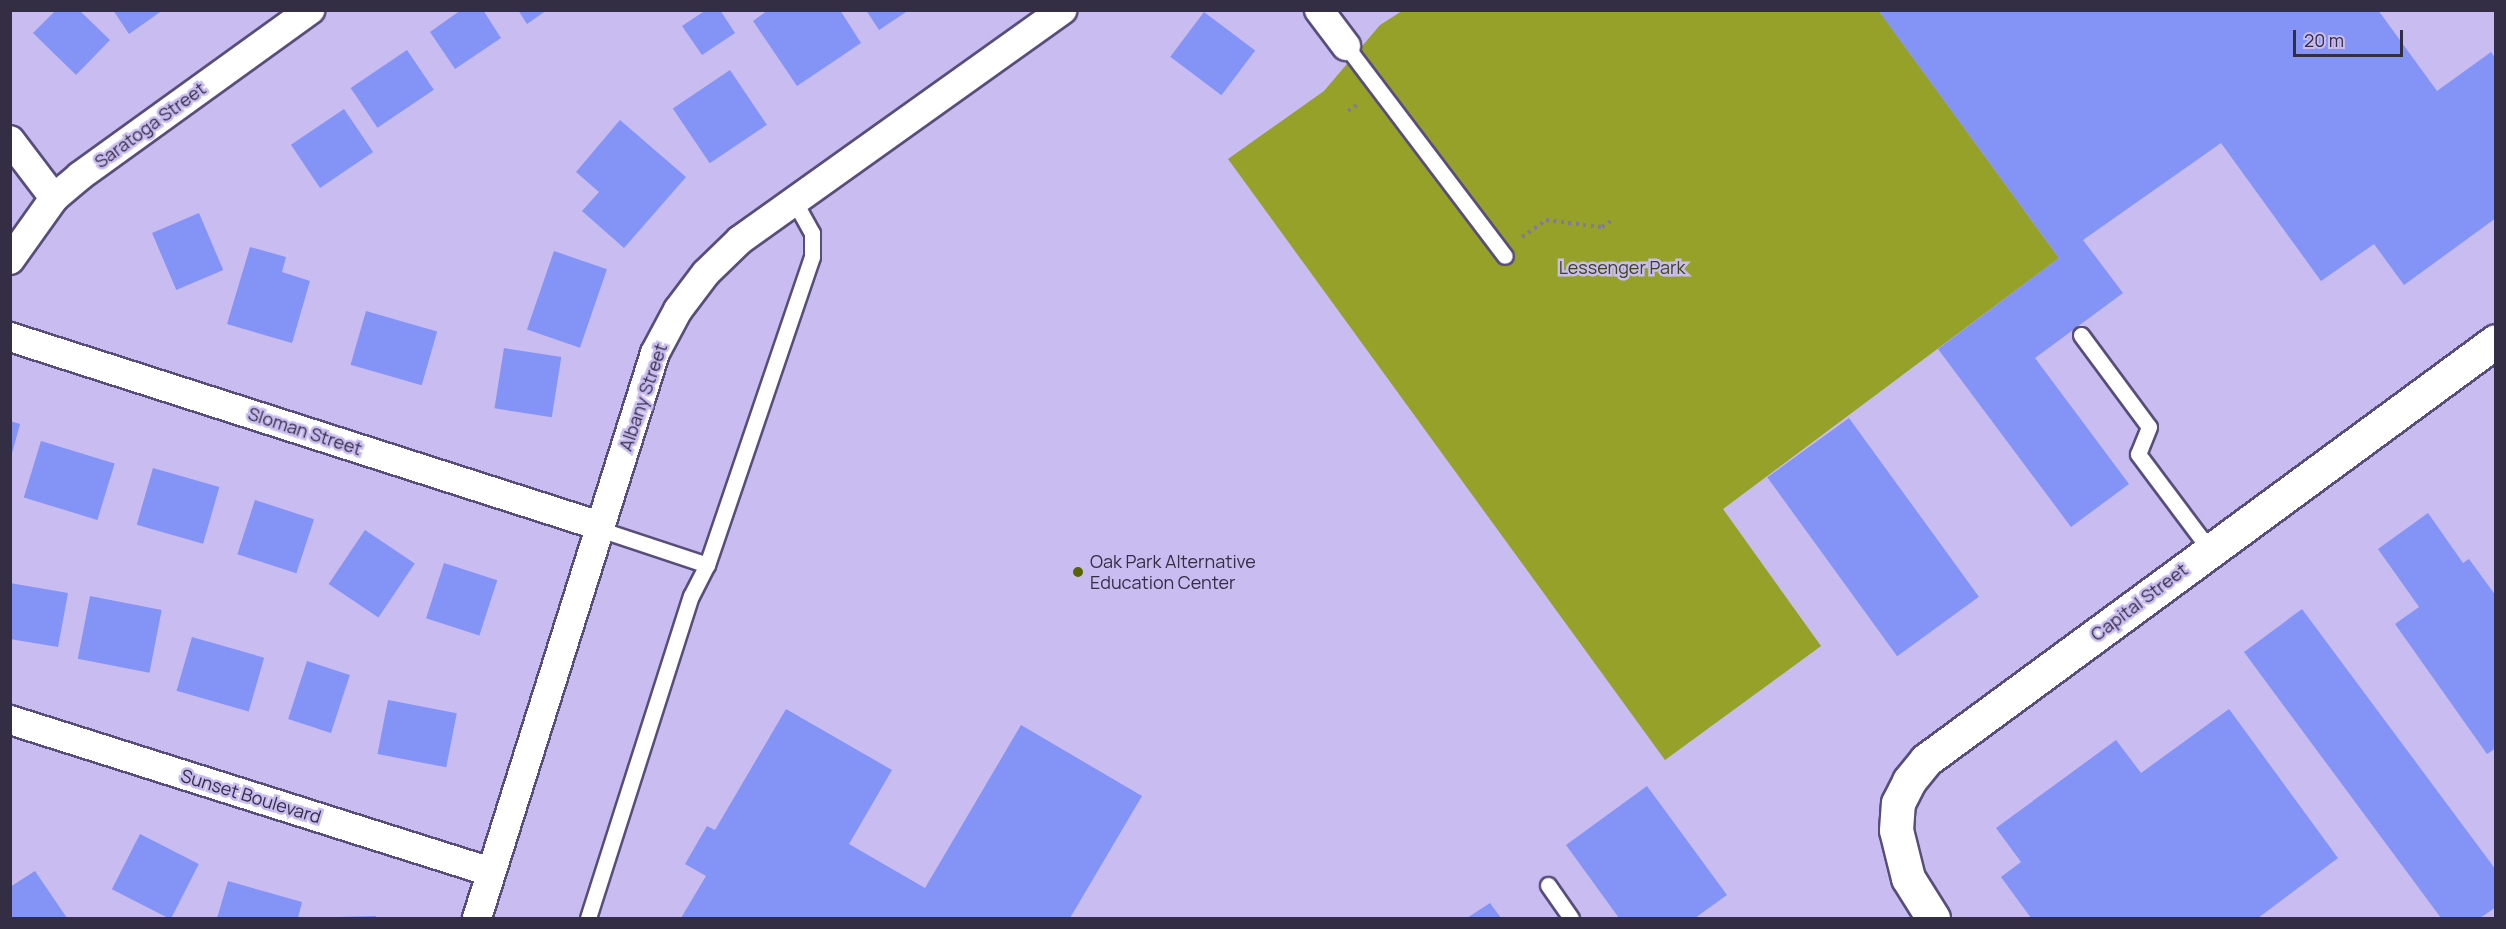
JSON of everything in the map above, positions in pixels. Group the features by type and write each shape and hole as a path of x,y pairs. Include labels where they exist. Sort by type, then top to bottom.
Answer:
{"street":[{"name":"Saratoga Street","path":"10,260 54,198 99,160 310,10"},
{"name":"Albany Street","path":"477,918 655,353 678,310 706,273 740,240 1062,10"},
{"path":"1319,10 1346,46"},
{"path":"10,140 54,198"},
{"name":"Sloman Street","path":"10,337 600,528"},
{"name":"Capital Street","path":"1933,918 1908,879 1899,854 1898,803 1909,781 1946,743 2496,341"},
{"name":"Sunset Boulevard","path":"10,720 491,873"}],"lane":[{"path":"1346,46 1504,254"},
{"path":"588,918 687,607 707,565 812,258 812,233 794,201"},
{"path":"2081,335 2149,427 2138,454 2209,549"},
{"path":"600,528 707,565"},
{"path":"1548,885 1571,918"}],"path":[{"path":"1504,254 1546,220 1602,227 1611,221"}],"green space":[{"name":"Lessenger Park","path":"1402,11 1879,11 2059,258 1723,509 1821,646 1665,760 1228,159 1324,91 1380,25"}],"building":[{"path":"56,10 79,10 110,40 76,75 33,33"},
{"path":"113,10 163,10 129,34"},
{"path":"461,10 483,10 501,38 455,69 430,32"},
{"path":"518,10 547,10 527,24"},
{"path":"706,10 720,10 735,33 702,55 682,26"},
{"path":"768,10 840,10 861,43 797,86 753,21"},
{"path":"866,10 909,10 879,30"},
{"path":"1878,10 2378,10 2437,91 2491,52 2496,59 2496,218 2404,285 2374,244 2321,281 2221,143 2083,240 2123,293 2035,358 2129,484 2071,527 1938,349 2059,258"},
{"path":"1204,12 1255,51 1221,95 1170,57"},
{"path":"407,50 434,90 377,128 351,88"},
{"path":"730,70 767,125 710,163 673,109"},
{"path":"344,109 373,152 320,188 291,145"},
{"path":"620,120 686,177 624,248 582,211 599,192 576,172"},
{"path":"199,213 223,270 176,290 152,233"},
{"path":"250,247 286,257 282,272 310,281 292,343 227,324"},
{"path":"554,251 607,269 580,348 527,329"},
{"path":"366,311 437,331 422,385 351,365"},
{"path":"504,348 561,357 552,417 494,408"},
{"path":"1849,418 1979,597 1897,656 1767,477"},
{"path":"10,421 20,424 11,457 10,457"},
{"path":"41,441 115,464 97,520 24,497"},
{"path":"153,468 219,487 203,544 137,525"},
{"path":"255,500 314,519 296,573 237,554"},
{"path":"2428,513 2463,563 2469,559 2496,596 2496,748 2487,754 2395,624 2419,607 2378,549"},
{"path":"365,530 415,564 378,617 329,584"},
{"path":"444,563 497,580 479,635 426,618"},
{"path":"10,583 68,593 58,647 10,639"},
{"path":"90,596 162,610 149,673 78,659"},
{"path":"2302,609 2496,870 2496,907 2480,918 2441,918 2244,652"},
{"path":"192,637 264,658 249,712 177,691"},
{"path":"307,661 350,675 331,733 288,719"},
{"path":"388,700 457,713 446,767 378,754"},
{"path":"786,709 892,770 849,844 925,888 1021,725 1142,796 1070,918 681,918 706,876 685,864 707,826 715,830"},
{"path":"2229,709 2338,858 2258,918 2031,918 2001,877 2021,862 1996,828 2116,740 2141,773"},
{"path":"1647,786 1727,895 1695,918 1619,918 1566,845"},
{"path":"140,834 199,864 171,918 112,889"},
{"path":"35,871 67,918 10,918 10,887"},
{"path":"228,881 302,902 298,918 217,918"},
{"path":"1490,903 1501,918 1467,918"},
{"path":"376,916 376,918 337,918 337,917"}],"place":[{"name":"Oak Park Alternative Education Center","path":"1078,572"}]}
